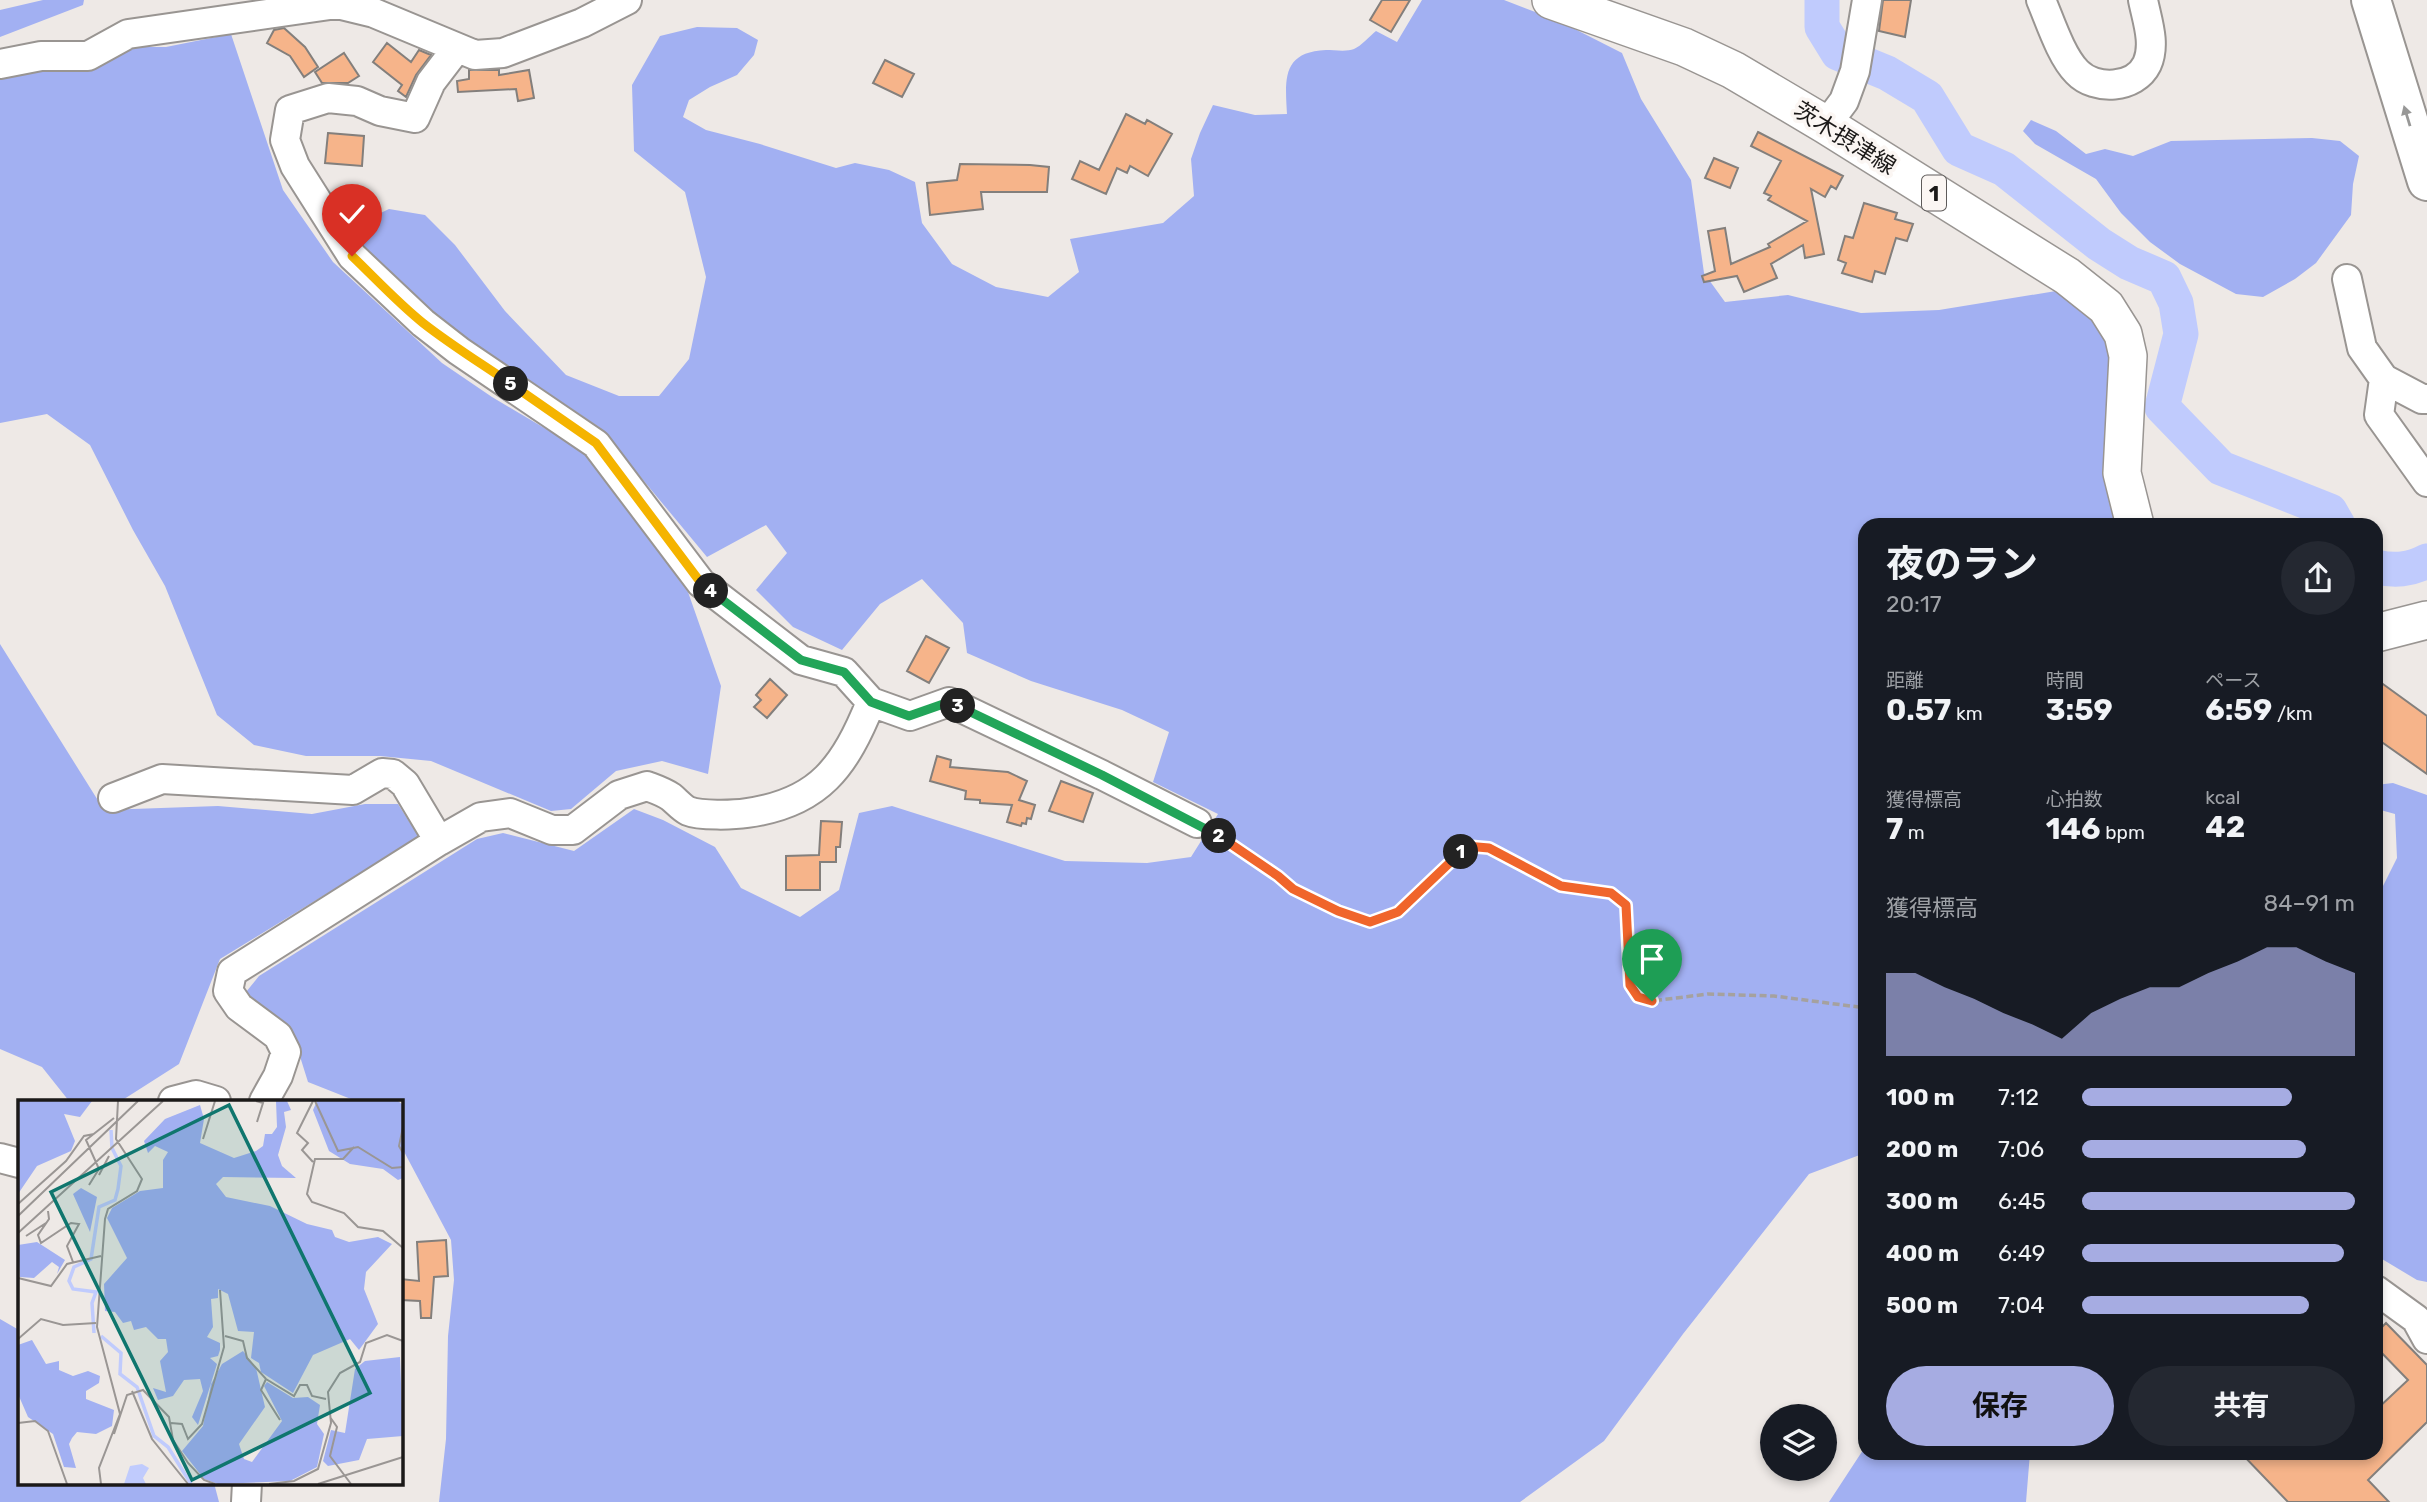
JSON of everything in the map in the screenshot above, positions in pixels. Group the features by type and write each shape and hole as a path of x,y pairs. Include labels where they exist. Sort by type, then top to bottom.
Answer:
{"highway":[{"path":"2371,0 2427,181"}],"main road":[{"name":"茨木摂津線","path":"1551,0 1684,47 1733,70 2067,276 2106,307 2123,334 2128,356 2122,473 2133,518"},
{"path":"2383,631 2427,620"}],"street":[{"path":"0,64 41,56 88,56 128,34 337,4 374,13 474,55 503,53 582,23 627,0"},
{"path":"1826,125 1844,101 1857,61 1867,0"},
{"path":"2041,0 2076,72 2087,80 2103,85 2119,85 2134,77 2146,65 2150,33 2143,0"},
{"path":"457,48 431,82 415,118 380,111 357,101 328,98 290,110 285,140 295,166 352,256 423,323 446,338 459,351 596,443 701,583 801,660 844,672 871,702 909,716 949,702 1197,823"},
{"path":"2347,279 2362,348 2384,379 2421,399 2427,399"},
{"path":"2384,379 2379,415 2427,482"},
{"path":"265,1100 278,1076 286,1052 278,1036 239,1007 228,991 232,972 481,817 510,813 552,830 573,830 618,795 647,786 668,795 688,811 730,815 773,810 808,795 837,768 856,737 871,702"},
{"path":"113,798 162,779 353,790 382,773 393,774 405,784 439,841"},
{"path":"177,1100 196,1095 213,1100"},
{"path":"0,1158 18,1163"},
{"path":"2383,1295 2416,1319 2427,1339"},
{"path":"246,1502 247,1484"}],"path":[{"path":"1197,823 1232,843 1293,889 1338,911 1370,922 1398,912 1466,846 1489,848 1561,886 1611,893 1626,905 1630,985 1638,997 1652,1001 1708,995 1774,996 1858,1007"}],"shaded area":[{"path":"43,0 84,0 83,5 0,37 0,10"},
{"path":"1422,0 1504,0 1559,21 1622,53 1641,99 1691,180 1704,273 1725,302 1788,295 1861,313 1939,310 2062,290 2088,306 2104,335 2113,360 2119,518 1858,518 1858,1156 1809,1174 1683,1334 1604,1441 1520,1502 439,1502 446,1439 448,1336 454,1280 451,1240 402,1148 402,1100 353,1100 308,1082 292,1031 250,1003 246,992 259,976 477,839 503,833 574,851 634,809 663,820 715,847 741,888 800,917 839,890 859,813 892,806 1065,861 1147,863 1191,857 1218,814 1153,782 1169,732 1122,710 1031,681 967,653 963,623 922,579 880,604 842,650 793,627 756,590 787,553 766,525 707,557 599,427 429,313 356,244 351,227 389,209 425,215 455,245 505,311 566,375 619,396 659,396 689,359 706,277 685,192 634,151 632,85 660,36 697,27 737,28 758,40 754,55 737,75 689,100 683,117 706,130 836,168 855,163 889,170 915,182 922,223 952,264 996,287 1048,297 1079,272 1070,239 1163,223 1194,196 1191,159 1213,105 1255,115 1287,114 1289,70 1301,56 1326,50 1354,49 1376,31 1397,42"},
{"path":"231,34 283,190 333,262 442,363 492,397 585,452 688,592 721,686 708,774 662,761 616,771 571,809 551,811 431,761 380,756 306,756 254,745 217,715 165,586 90,445 47,414 0,423 0,77 39,69 88,68 133,47 166,47"},
{"path":"2031,120 2056,131 2086,154 2105,149 2133,156 2171,141 2312,138 2340,141 2359,156 2353,184 2351,215 2316,263 2295,279 2263,297 2236,294 2180,264 2150,242 2121,213 2096,179 2035,144 2023,131"},
{"path":"0,644 104,810 218,806 312,814 365,804 398,804 419,837 220,959 179,1064 123,1100 68,1100 42,1067 0,1049"},
{"path":"2393,783 2427,795 2427,1282 2417,1280 2383,1260 2383,886 2397,858 2395,814 2383,811 2383,784"},
{"path":"0,1319 18,1329 18,1484 214,1484 219,1502 0,1502"},
{"path":"1858,1458 1858,1460 2029,1460 2026,1502 1829,1502"}],"building":[{"path":"1382,0 1410,0 1391,32 1370,20"},
{"path":"1883,0 1911,0 1905,37 1879,31"},
{"path":"284,28 305,47 318,67 304,77 290,56 267,43 274,30"},
{"path":"387,43 411,62 419,50 431,55 416,75 406,97 398,91 402,85 373,62"},
{"path":"344,53 359,76 348,83 322,83 315,72"},
{"path":"885,60 914,74 902,97 873,83"},
{"path":"469,70 499,70 499,75 529,70 534,98 518,101 516,89 458,92 457,81 469,79"},
{"path":"1126,114 1145,124 1147,120 1172,134 1148,176 1130,166 1127,173 1117,168 1106,194 1072,179 1080,161 1099,170"},
{"path":"1758,132 1843,176 1836,189 1831,186 1825,197 1811,189 1824,254 1805,258 1803,245 1771,264 1777,278 1744,292 1737,276 1704,282 1702,276 1715,271 1708,231 1725,228 1731,264 1770,247 1768,244 1807,221 1768,200 1771,196 1764,193 1781,161 1751,146"},
{"path":"328,133 364,136 362,166 325,163"},
{"path":"1714,158 1738,168 1730,188 1705,178"},
{"path":"960,164 1049,167 1047,192 981,192 983,209 930,215 927,183 957,180"},
{"path":"1864,203 1897,213 1895,219 1913,224 1907,241 1896,238 1885,274 1875,271 1872,282 1842,273 1846,263 1838,260 1845,236 1853,238"},
{"path":"926,636 949,648 929,683 907,671"},
{"path":"770,679 787,695 767,718 754,707 761,700 756,695"},
{"path":"2383,684 2427,716 2427,774 2383,743"},
{"path":"937,756 951,760 950,767 1008,772 1027,781 1019,800 1035,805 1031,819 1027,818 1026,824 1022,823 1021,826 1007,822 1012,805 965,799 966,791 930,781"},
{"path":"1061,781 1093,793 1083,822 1049,811"},
{"path":"821,821 842,822 840,847 836,847 836,862 820,862 820,890 786,890 786,856 819,855"},
{"path":"446,1240 448,1276 434,1277 431,1318 421,1318 420,1301 402,1300 402,1279 419,1281 417,1242"},
{"path":"2386,1323 2427,1365 2427,1422 2368,1480 2389,1502 2288,1502 2248,1460 2383,1460 2383,1403 2408,1380 2383,1354 2383,1326"}],"waterway":[{"path":"1822,0 1822,27 1838,53 1887,73 1927,97 1959,149 2004,169 2099,244 2129,263 2164,278 2176,303 2181,334 2162,407 2221,468 2330,511 2334,518"},
{"path":"2383,568 2402,569 2427,561"}],"route":[{"path":"352,256 423,323 446,338 459,351 596,443 701,583 801,660 844,672 871,702 909,716 949,702 1197,823 1232,843 1293,889 1338,911 1370,922 1398,912 1466,846 1489,848 1561,886 1611,893 1626,905 1630,985 1638,997 1652,1001"}]}
